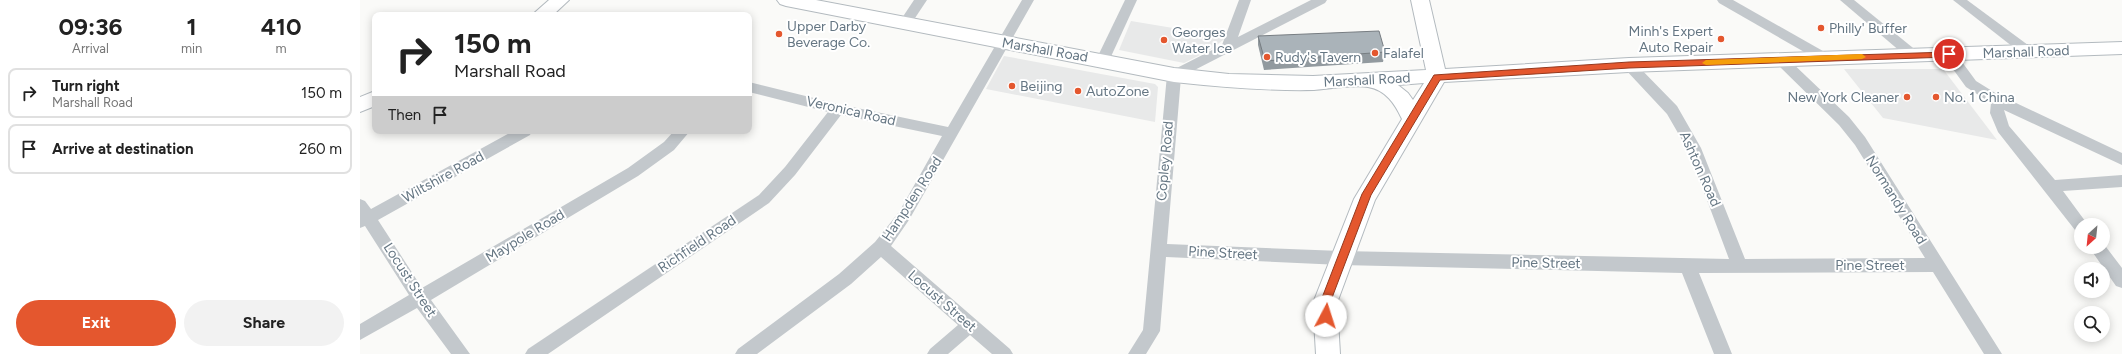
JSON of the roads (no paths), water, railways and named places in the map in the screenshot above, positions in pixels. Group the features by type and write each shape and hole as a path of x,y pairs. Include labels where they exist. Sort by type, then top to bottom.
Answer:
{"main road":[{"name":"Marshall Road","path":"786,0 813,3 904,24 1104,60 1174,75 1229,81 1313,83 1629,65 2122,48"},
{"path":"1328,354 1325,303 1341,258 1367,194 1437,77 1420,0"},
{"path":"1371,80 1397,92 1405,102 1412,118"},
{"path":"360,105 372,99"}],"street":[{"path":"904,24 921,0"},
{"name":"Hampden Road","path":"744,354 845,279 881,247 904,216 1028,0"},
{"path":"1104,60 1132,0"},
{"path":"1227,49 1245,0"},
{"path":"1174,75 1321,0"},
{"path":"1723,0 1825,58"},
{"path":"1846,0 1913,55"},
{"path":"1959,0 2027,51"},
{"path":"1949,54 1971,84 1998,101 2122,159"},
{"name":"Normandy Road","path":"1781,60 1844,121 1860,142 1993,354"},
{"name":"Ashton Road","path":"1629,65 1672,110 1692,145 1739,265"},
{"name":"Copley Road","path":"1137,354 1151,331 1157,250 1174,75"},
{"name":"Veronica Road","path":"752,88 838,109 953,133"},
{"path":"1998,101 1997,112 2003,128 2051,186 2075,218"},
{"name":"Richfield Road","path":"534,354 764,199 790,171 838,109"},
{"name":"Wiltshire Road","path":"363,215 520,134"},
{"name":"Maypole Road","path":"360,334 634,172 669,146 680,134"},
{"path":"2051,186 2122,181"},
{"name":"Locust Street","path":"363,215 420,298 461,354"},
{"name":"Locust Street","path":"881,247 1004,354"},
{"name":"Pine Street","path":"1157,250 1341,258 1688,266 1936,265"},
{"path":"2102,254 2122,281"},
{"path":"1688,266 1723,354"},
{"path":"936,354 970,325"}],"place":[{"name":"Philly' Buffer","path":"1821,28"},
{"name":"Upper Darby Beverage Co.","path":"779,34"},
{"name":"Minh's Expert Auto Repair","path":"1721,39"},
{"name":"Georges Water Ice","path":"1164,40"},
{"name":"Falafel","path":"1375,53"},
{"name":"Rudy's Tavern","path":"1267,57"},
{"name":"Beijing","path":"1012,86"},
{"name":"AutoZone","path":"1078,91"},
{"name":"New York Cleaner","path":"1907,97"},
{"name":"No. 1 China","path":"1936,97"}]}
